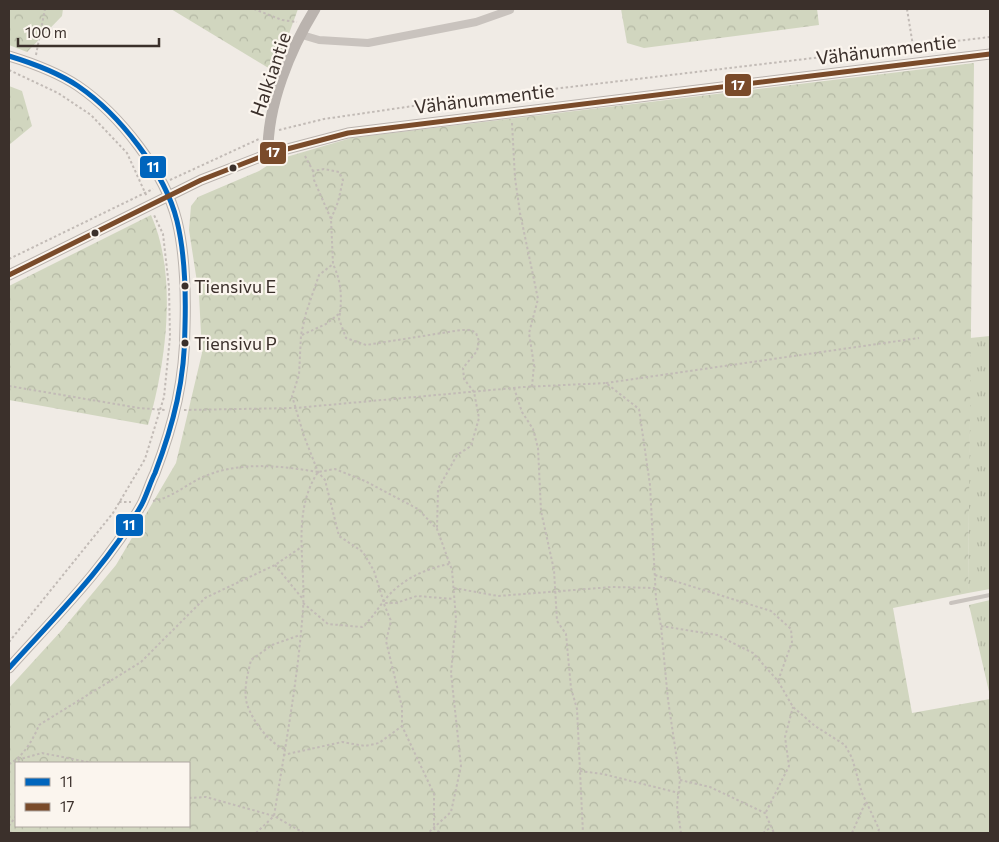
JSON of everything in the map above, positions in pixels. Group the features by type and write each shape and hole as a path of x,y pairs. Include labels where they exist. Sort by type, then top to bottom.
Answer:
{"main road":[{"name":"Halkiantie","path":"268,154 269,125 283,77 306,24 315,9"},
{"name":"Vähänummentie","path":"9,275 168,196 268,154 299,144 348,133 990,54"},
{"path":"9,56 34,64 78,86 118,119 146,156 168,196 177,220 184,273 185,344 177,410 142,503 103,561 9,668"}],"street":[{"path":"302,35 319,40 368,43 476,22 510,10"}],"lane":[{"path":"951,603 990,594"}],"path":[{"path":"34,64 45,9"},
{"path":"254,9 282,20 306,24"},
{"path":"907,9 913,46"},
{"path":"9,70 58,93 91,115 127,153 163,234 170,287 170,336 164,397 145,459 119,502 31,617 9,642"},
{"path":"512,112 515,178 538,299 529,333 534,365 532,386"},
{"path":"299,144 313,171 314,180 330,219 332,264 338,274 342,294 339,319 346,338 366,346 471,330 476,333 478,341 477,351 463,368 464,379 474,392 479,418 471,446 458,456 438,489 437,529 449,564 456,619 451,673 461,766 451,812 428,833"},
{"path":"313,171 324,169 339,172 343,180 338,202 330,219"},
{"path":"332,264 319,275 306,314 301,335 299,375 292,396 318,472 325,480 339,536 363,552 374,571 391,620 386,641 402,707 402,726 434,794 434,829"},
{"path":"301,335 326,324 340,313"},
{"path":"9,386 160,409 295,408 532,386 606,383 919,338"},
{"path":"606,383 639,409 650,485 655,588 661,626 668,700 680,780 677,806 681,833"},
{"path":"514,388 522,412 533,429 538,448 541,511 554,570 557,621 566,634 571,688 577,708 583,833"},
{"path":"119,502 142,503 158,500 206,476 235,468 287,467 318,472 335,469 365,481 418,509 437,529"},
{"path":"256,833 274,816 285,749 303,603 301,520 309,486 318,472"},
{"path":"17,760 34,737 39,725 141,662 205,598 275,565 303,546"},
{"path":"303,603 328,624 362,627 375,616 389,594 405,582 429,568 449,564"},
{"path":"275,565 303,599"},
{"path":"654,575 771,611 790,628 792,642 778,681"},
{"path":"453,588 498,596 612,587 655,588"},
{"path":"384,603 396,603 417,596 454,599"},
{"path":"661,626 717,635 753,653 778,681 793,707 815,726 846,745 866,801 879,829 878,833"},
{"path":"285,749 274,745 258,723 247,704 246,686 251,660 272,645 300,635"},
{"path":"766,813 789,766 785,737 793,707"},
{"path":"284,755 342,742 365,746 379,743 402,726"},
{"path":"9,764 42,753 88,762"},
{"path":"580,771 603,774 679,793"},
{"path":"680,780 710,787 766,813 774,833"},
{"path":"190,798 206,797 274,816 304,833"},
{"path":"852,833 866,801"},
{"path":"763,833 771,827"},
{"path":"434,829 441,833"}],"green space":[{"path":"9,9 63,9 62,16 27,52 9,45"},
{"path":"171,9 298,9 275,72"},
{"path":"621,9 817,9 819,25 644,48 627,43"},
{"path":"974,63 968,593 893,608 912,713 990,699 990,833 9,833 9,688 62,630 116,565 176,463 202,353 199,295 189,230 191,206 198,197 259,171 276,160 351,138"},
{"path":"9,86 22,91 32,126 9,145"},
{"path":"151,215 159,239 167,292 164,348 160,375 148,425 9,400 9,286"},
{"path":"990,336 990,589 968,593 970,338"},
{"path":"990,600 990,696 969,605"}],"transit line":[{"name":"17","path":"9,275 201,180 268,154 348,133 990,54"},
{"name":"11","path":"9,56 44,68 78,86 109,112 138,146 162,183 177,221 183,259 185,299 181,383 162,455 142,504 97,569 9,668"}],"place":[{"name":"Tiensivu E","path":"185,286"},
{"name":"Tiensivu P","path":"185,343"}]}
